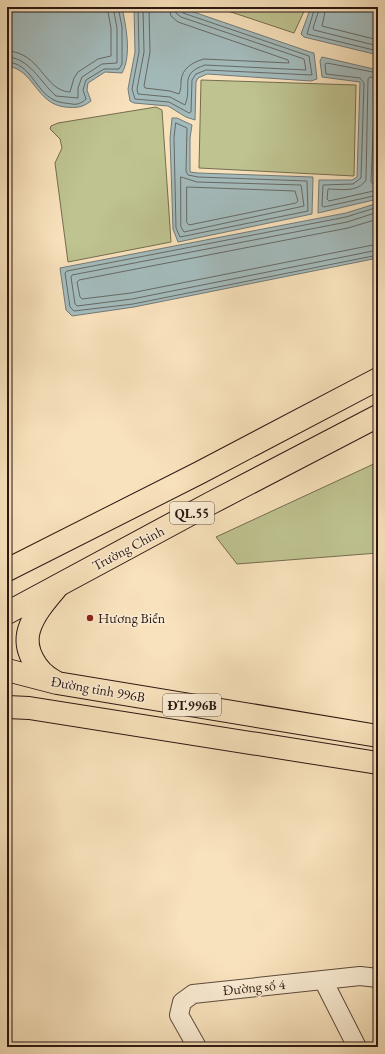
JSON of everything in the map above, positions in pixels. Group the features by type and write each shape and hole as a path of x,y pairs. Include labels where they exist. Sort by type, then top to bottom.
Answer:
{"main road":[{"name":"QL.55","path":"11,567 378,379"},
{"name":"Trường Chinh","path":"7,613 211,503 378,416"},
{"path":"57,683 47,677 32,658 29,646 29,630 37,613 58,586"},
{"name":"Đường tỉnh 996B","path":"7,670 57,683 378,736"},
{"name":"Đường tỉnh 996B","path":"7,707 29,708 378,763"}],"street":[{"name":"Đường số 4","path":"197,1047 180,1015 182,1002 193,994 360,976 378,978"},
{"path":"323,980 357,1047"}],"green space":[{"path":"216,7 306,7 294,33"},
{"path":"201,80 356,85 354,176 199,168"},
{"path":"156,107 162,110 171,242 68,262 55,163 62,148 60,139 50,129 51,126 58,123"},
{"path":"378,462 378,553 237,564 216,537"}],"water":[{"path":"7,7 122,7 127,41 127,58 122,73 105,72 88,83 87,90 91,101 85,105 79,107 65,107 48,100 23,73 16,68 7,66"},
{"path":"134,7 179,7 314,53 317,79 311,81 207,74 198,78 196,82 195,120 186,117 168,106 134,103 130,101 128,89 135,52"},
{"path":"311,7 378,7 378,55 304,37 301,34"},
{"path":"322,57 378,70 378,199 318,213 319,180 352,180 357,177 360,82 322,77 320,61"},
{"path":"172,118 177,118 192,125 190,138 190,172 313,177 312,214 178,242 173,229 170,138"},
{"path":"378,203 378,258 134,307 72,316 66,310 60,268 346,213"}],"place":[{"name":"Hương Biển","path":"90,618"}]}
